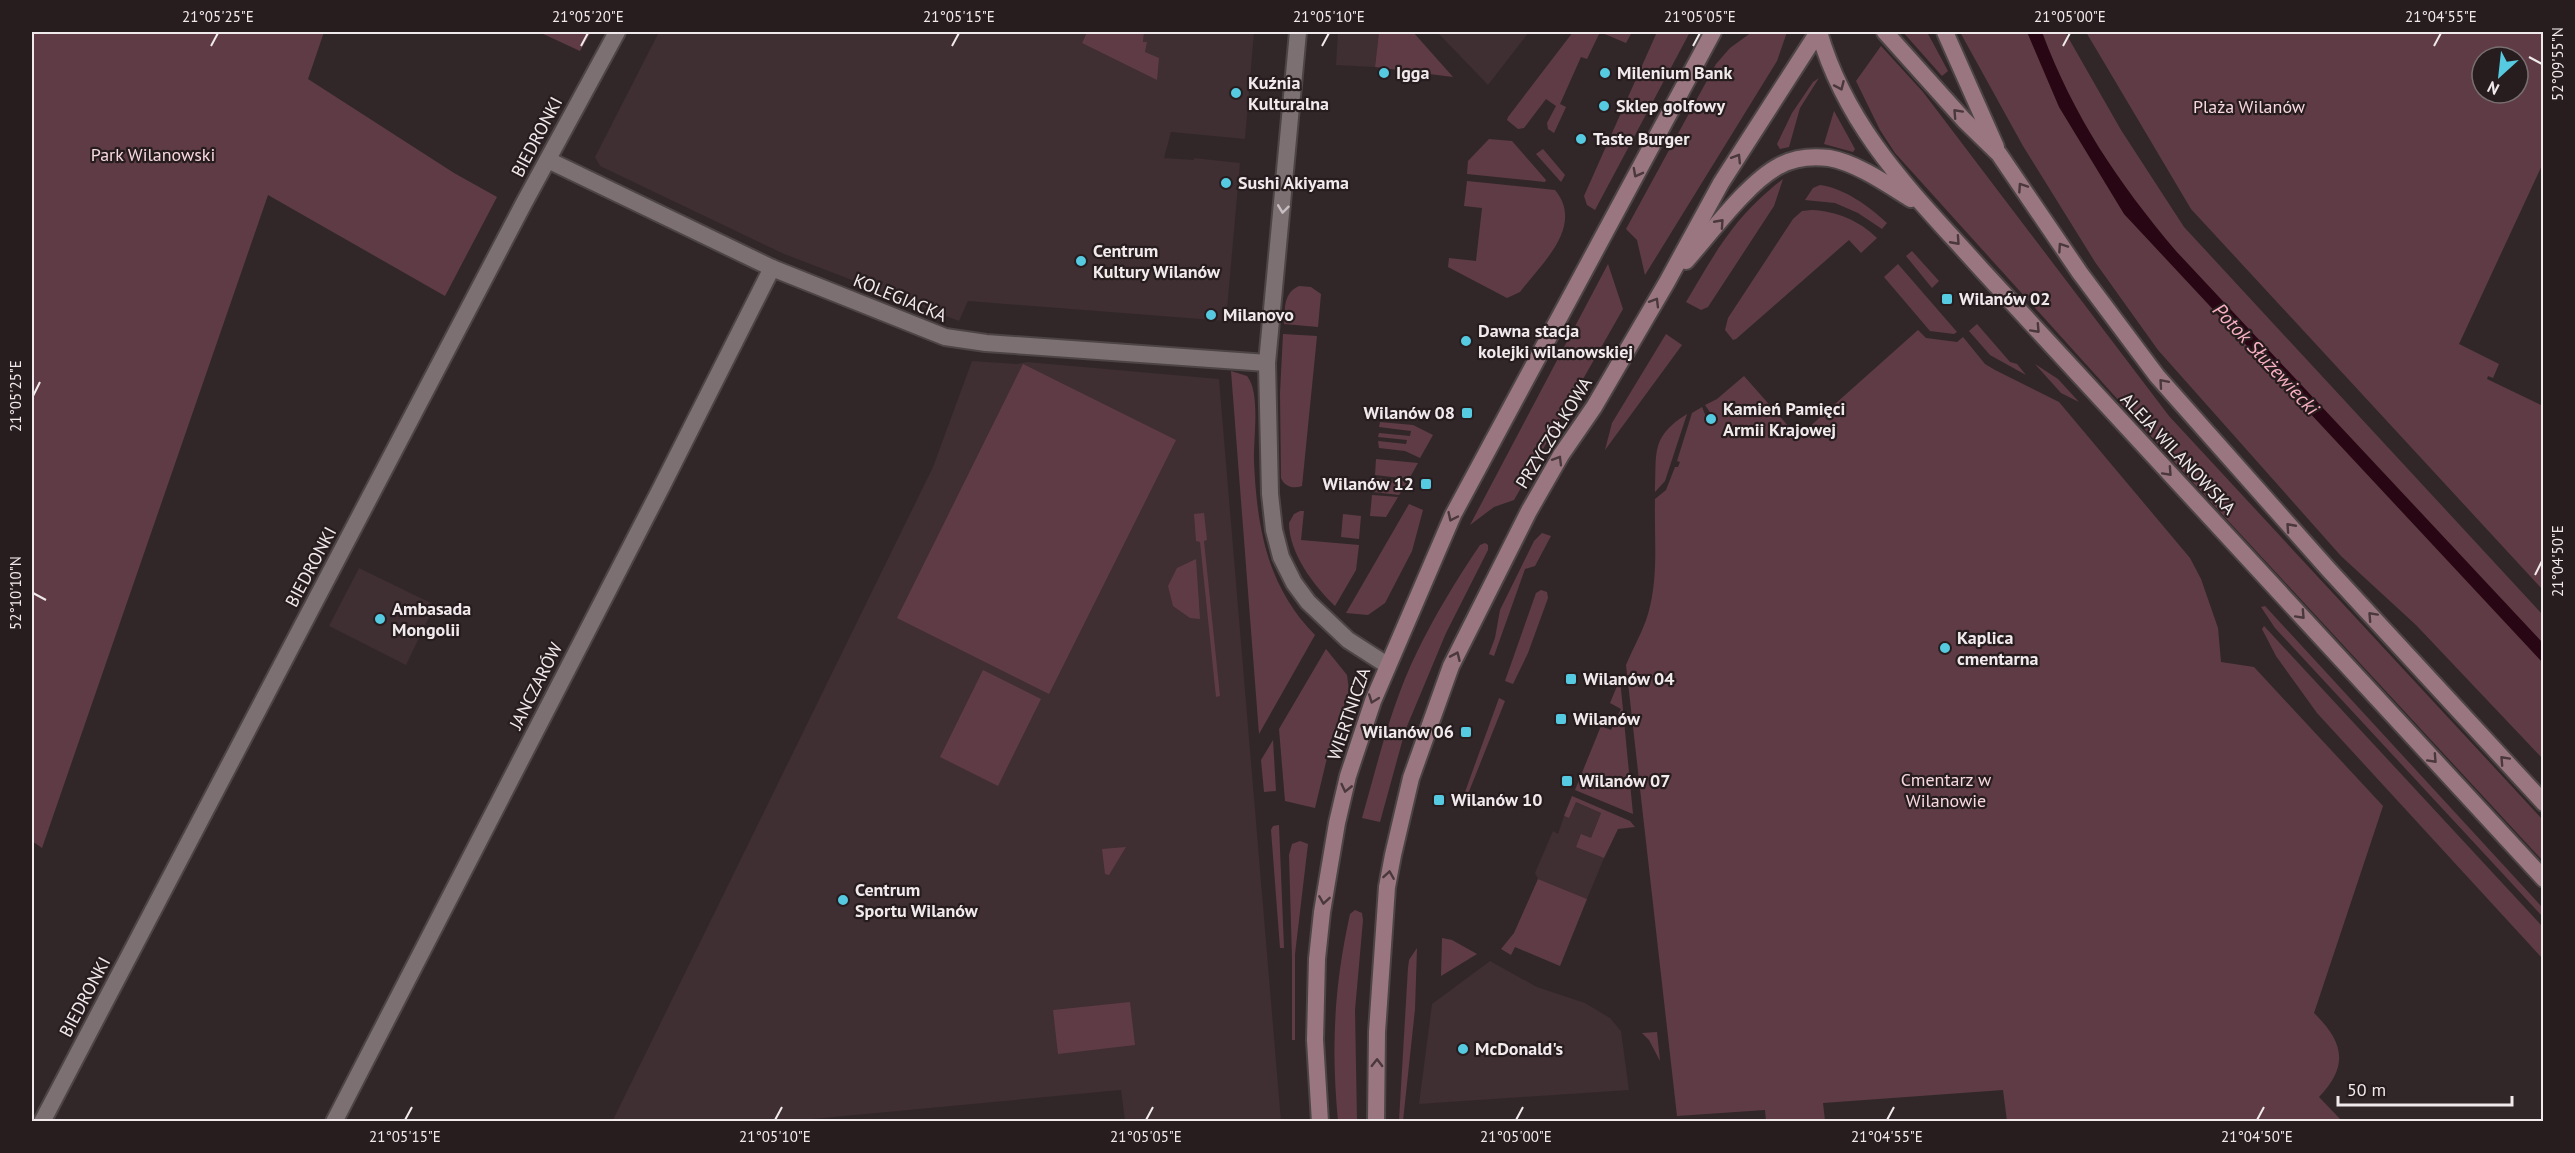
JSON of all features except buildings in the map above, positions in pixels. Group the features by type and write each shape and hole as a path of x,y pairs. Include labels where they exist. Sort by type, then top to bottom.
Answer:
{"main road":[{"path":"1387,665 1453,515 1713,32"},
{"path":"1704,47 1722,32"},
{"name":"ALEJA WILANOWSKA","path":"1818,32 1824,50 1859,124 1874,147 1929,211 2544,879"},
{"name":"PRZYCZÓŁKOWA","path":"1376,1122 1377,1032 1388,887 1411,778 1434,710 1469,626 1529,511 1561,455 1594,407 1667,282 1721,183 1818,32"},
{"name":"ALEJA WILANOWSKA","path":"1885,32 1964,120 1999,154 2080,273 2157,376 2329,570 2544,803"},
{"path":"1945,32 1999,154"},
{"path":"1667,282 1750,190 1778,166 1792,160 1810,157 1830,159 1849,165 1929,211"},
{"name":"WIERTNICZA","path":"1320,1122 1315,1040 1317,959 1322,912 1335,832 1348,776 1387,665"}],"street":[{"name":"BIEDRONKI","path":"42,1122 617,32"},
{"name":"WIERTNICZA","path":"1298,32 1267,363 1270,494 1274,530 1281,557 1294,583 1316,610 1348,640 1387,665"},
{"name":"KOLEGIACKA","path":"548,160 772,268 945,337 986,343 1267,363"},
{"name":"JANCZARÓW","path":"334,1122 772,268"}],"shaded area":[{"path":"659,32 1087,32 1082,43 1145,52 1147,42 1143,42 1144,32 1254,32 1245,139 1171,132 1164,158 1194,160 1194,158 1240,163 1226,321 968,301 959,321 784,254 600,166 595,157"},
{"path":"1338,32 1379,32 1375,67 1336,65"},
{"path":"1437,32 1529,32 1488,85"},
{"path":"972,361 1017,364 1027,362 1219,379 1281,1121 1125,1121 1121,1090 791,1121 612,1122 933,467"},
{"path":"359,568 435,605 406,665 329,626"},
{"path":"1576,802 1601,813 1591,838 1577,847 1604,858 1587,899 1538,879 1535,873 1553,831 1558,834 1564,816 1569,818"},
{"path":"1490,961 1537,987 1585,1003 1610,1018 1621,1031 1629,1090 1419,1104 1432,1004"}],"green space":[{"name":"Park Wilanowski","path":"32,32 324,32 308,79 454,173 497,197 445,296 268,195 42,848 32,841"},
{"path":"539,32 591,32 580,51"},
{"path":"1087,32 1144,32 1143,42 1147,42 1145,52 1159,58 1157,80 1082,43"},
{"path":"1379,32 1413,32 1453,77 1375,67"},
{"path":"1573,32 1600,32 1587,59 1581,57 1560,104 1566,107 1554,133 1548,129 1547,123 1556,106 1546,99 1524,128 1518,129 1507,120 1508,117"},
{"path":"1600,32 1632,32 1626,43"},
{"path":"1657,32 1690,32 1595,210 1587,205 1584,196"},
{"path":"1752,32 1787,32 1777,61 1645,275 1637,240 1626,229 1716,64 1730,48"},
{"path":"1903,32 1927,32 1948,71 1942,76"},
{"path":"1960,32 2065,32 2121,130 2184,227 2543,615 2543,759 2416,625 2341,556 2158,350 2095,262 2023,146"},
{"name":"Plaża Wilanów","path":"2086,32 2543,32 2543,163 2459,344 2499,364 2493,378 2488,376 2487,379 2543,406 2543,590 2191,209"},
{"path":"1881,46 1923,92 2169,416 2543,820 2543,861 2196,486 1895,153 1880,130 1856,81"},
{"path":"1819,78 1800,108 1789,147 1780,149 1777,144 1792,113 1813,82"},
{"path":"1834,111 1855,149 1853,152 1824,144"},
{"path":"1489,139 1512,141 1546,180 1545,182 1467,174 1468,161"},
{"path":"1543,149 1565,175 1561,182 1536,154"},
{"path":"1783,179 1774,206 1708,307 1701,310 1686,302 1717,250 1739,221"},
{"path":"1467,181 1555,190 1563,204 1565,217 1563,231 1557,244 1520,292 1507,298 1448,267 1449,258 1476,261 1482,208 1464,206"},
{"path":"1820,185 1838,190 1856,199 1887,223 1882,229 1858,213 1835,203 1805,200 1813,188"},
{"path":"1802,211 1830,212 1847,218 1877,238 1861,253 1849,240 1733,340 1725,330 1728,318 1793,219"},
{"path":"1912,251 1939,281 1932,288 1906,256"},
{"path":"1608,264 1623,309 1514,500 1494,507 1470,525"},
{"path":"1898,264 1957,332 1954,334 1930,331 1884,277"},
{"path":"1299,286 1311,287 1321,294 1318,327 1284,324 1287,297"},
{"path":"1977,324 2010,362 2017,364 2026,375 1990,355 1969,331"},
{"name":"Cmentarz w Wilanowie","path":"1918,330 1926,338 1957,342 1963,337 1985,364 2059,402 2190,558 2201,579 2218,628 2221,662 2254,667 2383,806 2314,1013 2332,1034 2339,1054 2339,1064 2335,1075 2319,1097 2342,1121 2007,1121 2003,1090 1823,1103 1825,1121 1766,1121 1765,1110 1677,1116 1626,665 1648,614 1654,585 1655,499 1666,490 1675,467 1678,467 1680,462 1677,461 1692,413 1702,407 1709,424 1716,421 1705,405 1717,399 1744,376 1798,437"},
{"path":"1283,334 1317,336 1302,486 1295,487 1287,485 1281,478 1280,393"},
{"path":"1666,334 1682,345 1605,450 1612,423"},
{"path":"1023,364 1176,440 1049,694 897,618"},
{"path":"2035,364 2058,379 2079,402 2061,393"},
{"path":"1231,371 1247,376 1254,394 1254,462 1258,510 1268,555 1275,576 1286,597 1315,635 1259,734"},
{"path":"1687,414 1665,481 1655,492 1656,456 1661,439 1675,422"},
{"path":"1380,422 1413,425 1433,435 1420,458 1405,451 1379,448 1378,441 1406,444 1407,440 1378,437 1379,433 1410,436 1411,431 1379,427"},
{"path":"1376,459 1418,463 1409,479 1375,475"},
{"path":"1374,478 1408,481 1399,495 1373,492"},
{"path":"1372,495 1398,497 1386,517 1370,516"},
{"path":"1409,504 1423,510 1412,551 1385,603 1368,615 1346,613"},
{"path":"1304,511 1301,540 1359,545 1356,570 1335,606 1311,579 1293,546 1289,523 1294,514"},
{"path":"1204,513 1207,540 1204,541 1220,696 1216,697 1200,542 1196,541 1194,514"},
{"path":"1343,514 1361,516 1359,539 1341,537"},
{"path":"1542,533 1551,536 1535,566 1525,569 1494,656 1489,654 1495,638 1500,610 1534,541"},
{"path":"1485,543 1488,545 1488,550 1446,633 1405,731 1380,822 1362,818 1386,734 1408,672 1447,597 1480,545"},
{"path":"1196,559 1200,619 1190,618 1173,606 1168,586 1177,568"},
{"path":"1541,590 1547,592 1548,598 1528,653 1513,684 1505,681 1536,593"},
{"path":"2265,606 2543,908 2543,917 2275,628 2261,607"},
{"path":"2264,626 2543,927 2543,959 2317,713 2276,656 2262,629"},
{"path":"1326,649 1347,675 1349,690 1327,758 1315,808 1285,801 1279,729"},
{"path":"983,670 1041,699 998,786 940,757"},
{"path":"1620,679 1633,814 1575,790 1601,726 1611,730 1621,709 1610,703"},
{"path":"1499,698 1505,701 1468,794 1465,792"},
{"path":"1273,740 1276,791 1264,792 1261,760"},
{"path":"1572,796 1630,821 1635,827 1618,829 1604,858 1576,847 1581,834 1591,838 1601,813 1576,802 1569,818 1564,816"},
{"path":"1279,825 1284,948 1280,948 1271,830 1273,826"},
{"path":"1300,841 1308,844 1295,954 1295,1040 1292,1040 1289,855 1292,844"},
{"path":"1126,847 1109,875 1105,874 1102,849"},
{"path":"1538,879 1587,899 1560,966 1515,947 1511,955 1501,949 1514,933"},
{"path":"1355,910 1362,913 1363,920 1355,1010 1357,1121 1338,1121 1335,1068 1337,992 1350,914"},
{"path":"1442,938 1452,940 1477,954 1441,976"},
{"path":"1417,948 1415,1009 1403,1121 1399,1121 1408,968 1409,960"},
{"path":"1130,1002 1135,1045 1058,1054 1053,1010"},
{"path":"1657,1032 1660,1061 1649,1040 1642,1033"}],"water":[{"name":"Potok Służewiecki","path":"2027,32 2042,32 2068,92 2099,147 2135,199 2176,251 2543,643 2543,663 2124,214 2059,107"}],"place":[{"name":"Igga","path":"1384,73"},
{"name":"Milenium Bank","path":"1605,73"},
{"name":"Kuźnia Kulturalna","path":"1236,93"},
{"name":"Sklep golfowy","path":"1604,106"},
{"name":"Taste Burger","path":"1581,139"},
{"name":"Sushi Akiyama","path":"1226,183"},
{"name":"Centrum Kultury Wilanów","path":"1081,261"},
{"name":"Wilanów 02","path":"1947,299"},
{"name":"Milanovo","path":"1211,315"},
{"name":"Dawna stacja kolejki wilanowskiej","path":"1466,341"},
{"name":"Wilanów 08","path":"1467,413"},
{"name":"Kamień Pamięci Armii Krajowej","path":"1711,419"},
{"name":"Wilanów 12","path":"1426,484"},
{"name":"Ambasada Mongolii","path":"380,619"},
{"name":"Kaplica cmentarna","path":"1945,648"},
{"name":"Wilanów 04","path":"1571,679"},
{"name":"Wilanów","path":"1561,719"},
{"name":"Wilanów 06","path":"1466,732"},
{"name":"Wilanów 07","path":"1567,781"},
{"name":"Wilanów 10","path":"1439,800"},
{"name":"Centrum Sportu Wilanów","path":"843,900"},
{"name":"McDonald's","path":"1463,1049"}]}
